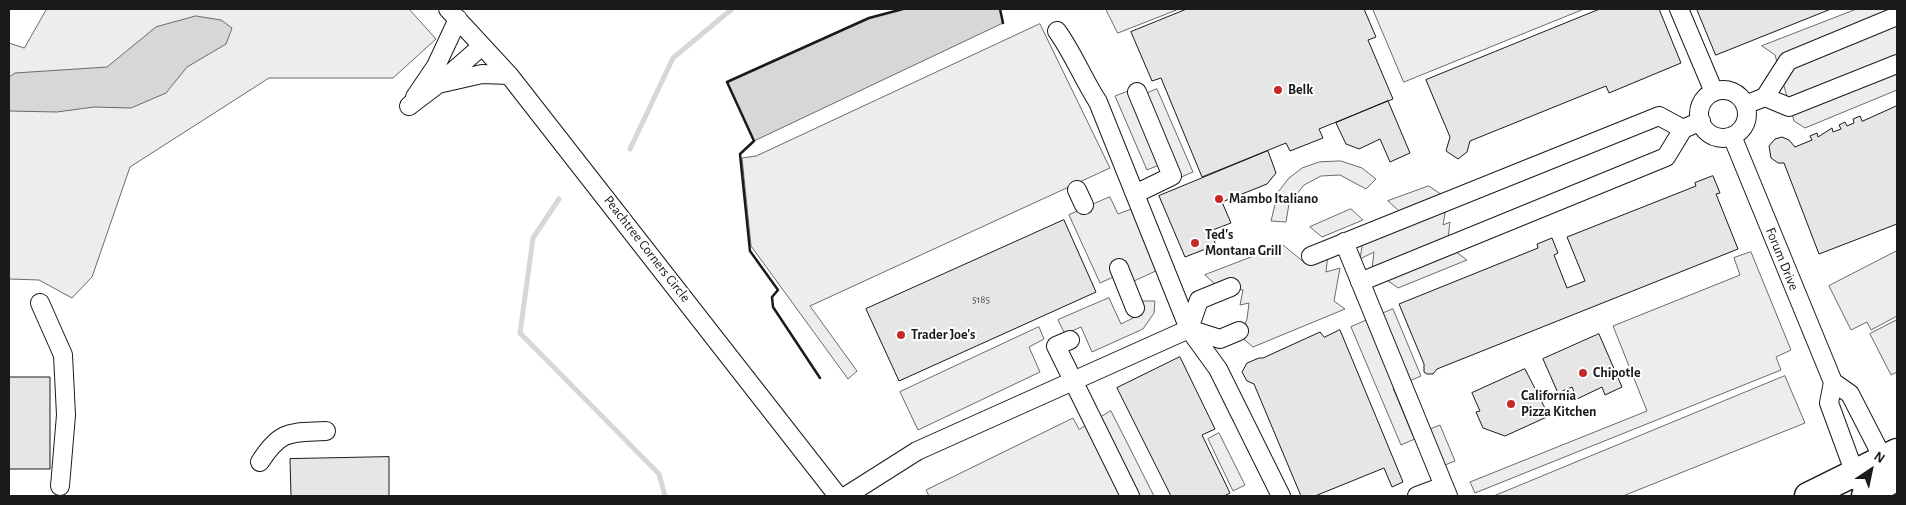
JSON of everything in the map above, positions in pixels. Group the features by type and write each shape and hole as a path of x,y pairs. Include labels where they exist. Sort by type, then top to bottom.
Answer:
{"highway":[{"path":"1808,496 1861,489 1894,471"}],"street":[{"path":"1679,9 1714,92"},
{"path":"453,14 436,66 409,106 482,46"},
{"name":"Peachtree Corners Circle","path":"453,14 509,75 838,496"},
{"path":"1745,104 1765,97 1788,60 1897,16"},
{"path":"1057,30 1071,50 1087,85 1098,102 1190,329 1218,368 1279,496"},
{"path":"1765,97 1789,107 1897,64"},
{"path":"438,84 482,74 509,75"},
{"path":"1778,76 1789,107"},
{"path":"1728,91 1735,93 1745,104 1746,119 1738,132 1732,136 1724,137 1710,133 1700,121 1700,107 1708,95 1714,92 1728,91"},
{"path":"1135,194 1172,176 1137,92"},
{"path":"1311,256 1659,116 1683,129"},
{"path":"1360,282 1666,157 1683,129 1700,121"},
{"name":"Forum Drive","path":"1732,136 1832,382 1829,403 1861,489"},
{"path":"1344,242 1446,491 1417,496"},
{"path":"1119,268 1135,308"},
{"path":"1190,329 1199,300 1231,287"},
{"path":"40,303 63,354 66,415 60,486"},
{"path":"846,496 917,451 1190,329 1220,339 1239,332"},
{"path":"1070,340 1056,346 1075,381 1096,430 1130,496"},
{"path":"1832,382 1850,394 1894,471"},
{"path":"260,462 272,444 288,433 326,431"}],"shaded area":[{"path":"47,9 409,9 436,39 393,78 269,78 130,167 92,277 72,298 39,280 9,279 9,43 24,48"},
{"path":"903,9 1000,9 1003,23 754,141 727,82 869,18"},
{"path":"1106,9 1179,9 1118,33"},
{"path":"1373,9 1584,9 1404,82"},
{"path":"1857,9 1897,9 1897,90 1805,128 1794,121 1775,55 1762,46"},
{"path":"196,16 221,20 232,28 226,44 187,67 166,93 131,108 94,107 57,112 9,111 9,77 15,73 107,67 156,27"},
{"path":"1040,24 1110,168 810,306 857,371 848,379 751,246 742,158 756,156"},
{"path":"1157,89 1193,172 1179,178 1171,160 1147,170 1115,96 1128,91 1132,99"},
{"path":"1341,161 1362,168 1376,179 1366,189 1340,175 1321,176 1304,185 1289,204 1286,222 1271,221 1278,192 1289,178 1302,168 1319,162"},
{"path":"1429,186 1442,195 1446,207 1443,225 1450,222 1448,238 1455,251 1467,260 1398,288 1372,269 1374,252 1360,259 1363,240 1404,224 1399,211 1388,201"},
{"path":"1110,197 1118,214 1131,209 1158,270 1134,281 1129,270 1100,283 1069,215"},
{"path":"1351,209 1363,220 1322,237 1310,227"},
{"path":"1283,245 1305,263 1328,253 1326,272 1340,268 1334,301 1345,309 1253,347 1240,336 1247,319 1249,303 1240,305 1243,290 1217,286 1205,275"},
{"path":"1897,251 1897,316 1871,330 1867,322 1851,330 1829,286"},
{"path":"1751,252 1791,350 1776,357 1781,370 1475,493 1470,482 1647,411 1613,326 1740,275 1734,258"},
{"path":"1109,298 1121,324 1133,318 1140,311 1143,301 1155,301 1154,313 1143,329 1092,352 1081,327 1065,334 1058,320"},
{"path":"1393,309 1421,376 1393,388 1413,436 1440,425 1455,461 1445,465 1431,432 1401,445 1351,327"},
{"path":"1897,320 1897,372 1891,375 1870,334"},
{"path":"1039,327 1044,339 1029,347 1040,372 918,430 900,392"},
{"path":"1785,376 1805,423 1623,496 1494,496"},
{"path":"1111,411 1154,496 929,496 926,490 1073,418 1079,429"},
{"path":"1219,433 1245,485 1233,491 1208,439"}],"building":[{"name":"Belk","path":"1187,9 1364,9 1376,37 1368,40 1393,99 1319,129 1323,138 1290,151 1286,143 1202,177 1161,78 1152,81 1131,32"},
{"path":"1600,9 1659,9 1681,63 1609,93 1606,86 1470,141 1467,152 1458,159 1446,151 1450,137 1426,80"},
{"path":"1697,9 1831,9 1716,55"},
{"path":"1388,101 1410,153 1390,162 1380,139 1359,149 1346,144 1336,123"},
{"path":"1897,106 1897,224 1819,254 1784,163 1778,163 1771,158 1769,146 1775,139 1782,137 1789,140 1795,147 1812,140 1810,136 1817,133 1818,137 1832,128 1833,132 1841,129 1839,125 1845,122 1847,126 1854,123 1853,119 1860,116 1862,121"},
{"path":"1268,151 1276,173 1267,184 1222,202 1231,223 1210,231 1216,245 1185,257 1159,196"},
{"path":"1713,176 1720,193 1716,194 1738,249 1437,369 1433,374 1424,372 1424,364 1399,304 1538,248 1537,244 1552,238 1558,253 1554,255 1567,288 1585,281 1567,237 1696,186 1695,183"},
{"path":"1064,220 1096,292 899,381 866,309"},
{"path":"1340,330 1403,482 1392,487 1384,468 1315,496 1301,496 1254,384 1247,381 1242,372 1247,363 1263,358 1320,332 1324,337"},
{"name":"Chipotle","path":"1599,334 1622,387 1605,395 1602,387 1577,399 1572,387 1558,393 1543,359"},
{"path":"1180,357 1215,429 1202,435 1230,493 1224,496 1171,496 1117,388"},
{"name":"California Pizza Kitchen","path":"1525,369 1549,416 1505,436 1483,428 1476,412 1480,411 1472,393"},
{"path":"9,377 50,377 50,469 9,469"},
{"path":"389,457 389,496 291,496 290,459"}],"waterway":[{"path":"630,149 673,58 732,9"},
{"path":"559,199 533,238 520,333 659,474 665,496"}],"wall":[{"path":"820,378 773,307 772,297 778,290 750,251 740,154 754,141 727,82 869,18 903,9"},
{"path":"1000,9 1003,23"}],"place":[{"name":"Belk","path":"1278,90"},
{"name":"Mambo Italiano","path":"1219,199"},
{"name":"Ted's Montana Grill","path":"1195,243"},
{"name":"Trader Joe's","path":"901,335"},
{"name":"Chipotle","path":"1583,373"},
{"name":"California Pizza Kitchen","path":"1511,404"}]}
